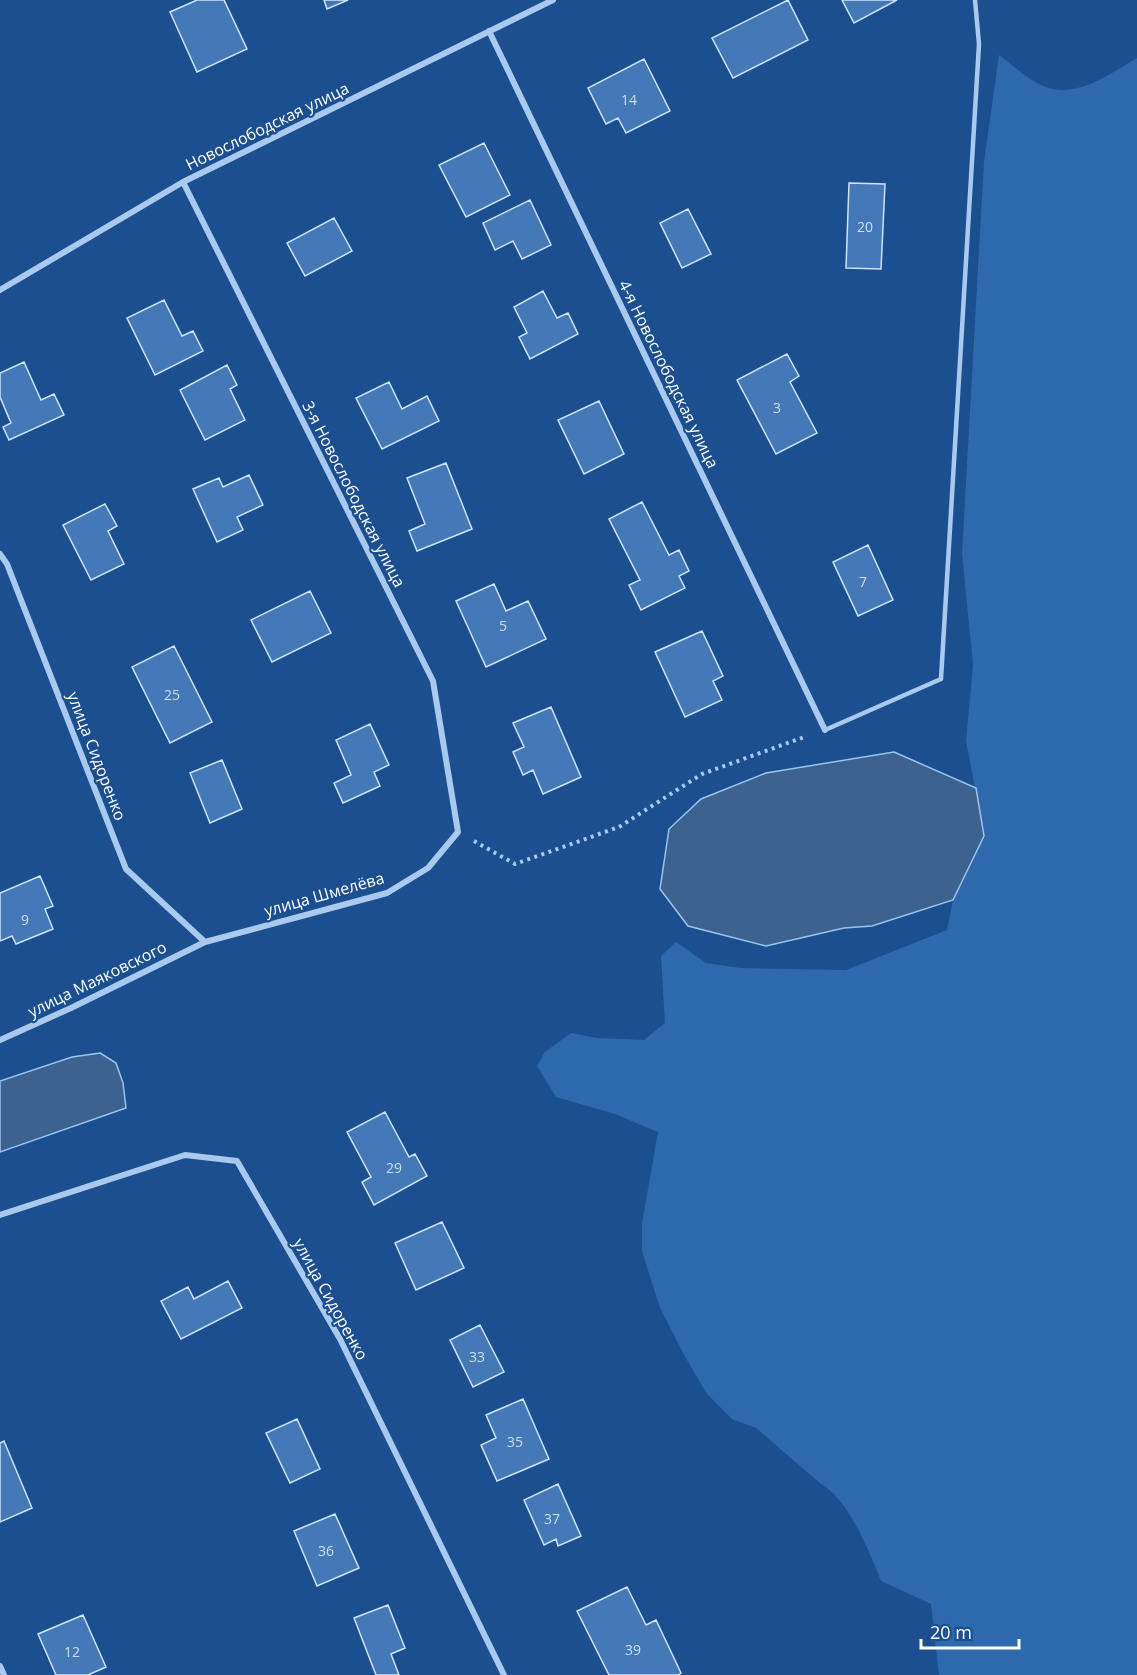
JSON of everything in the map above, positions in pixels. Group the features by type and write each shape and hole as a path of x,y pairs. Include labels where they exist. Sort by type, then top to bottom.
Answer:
{"street":[{"name":"Новослободская улица","path":"0,290 183,182 553,0"},
{"name":"4-я Новослободская улица","path":"489,31 825,730"},
{"name":"3-я Новослободская улица","path":"183,182 433,681 458,832"},
{"name":"улица Сидоренко","path":"0,554 7,564 126,869 205,942"},
{"name":"улица Шмелёва","path":"205,942 387,893 428,868 458,832"},
{"name":"улица Маяковского","path":"0,1040 205,942"},
{"name":"улица Сидоренко","path":"0,1215 185,1155 237,1161 340,1339 504,1675"},
{"path":"0,1666 4,1675"}],"lane":[{"path":"825,730 941,679 979,44 975,0"}],"path":[{"path":"458,832 515,864 619,827 702,774 825,730"}],"shaded area":[{"path":"999,55 1037,83 1063,90 1102,79 1137,58 1137,1675 939,1675 931,1604 881,1581 857,1527 840,1502 756,1428 732,1419 707,1394 684,1355 660,1308 642,1251 642,1223 658,1132 615,1114 556,1097 537,1066 545,1052 571,1033 597,1038 644,1040 665,1023 661,956 676,942 706,963 741,968 846,970 947,930 953,900 984,835 966,741 973,665 962,553 984,162"},
{"path":"894,752 976,788 984,836 953,900 872,926 844,928 766,946 688,926 660,889 669,829 701,799 766,773"},
{"path":"100,1053 116,1063 123,1083 126,1108 0,1152 0,1081 72,1057"}],"building":[{"path":"197,0 224,0 247,49 197,72 170,12"},
{"path":"324,0 348,0 327,9"},
{"path":"788,0 808,40 733,78 712,38"},
{"path":"842,0 897,0 854,23"},
{"path":"644,59 670,111 626,133 618,118 606,124 588,88"},
{"path":"484,143 510,195 466,217 439,165"},
{"path":"849,183 885,184 881,269 846,268"},
{"path":"530,200 551,245 522,259 513,241 495,250 483,223"},
{"path":"688,209 711,254 682,268 660,223"},
{"path":"334,218 352,251 305,276 287,243"},
{"path":"543,291 557,318 568,313 578,334 530,359 519,337 527,333 514,307"},
{"path":"164,300 182,336 193,331 203,351 155,375 127,318"},
{"path":"787,354 799,376 790,382 817,433 776,454 737,380"},
{"path":"24,362 41,400 54,394 64,415 9,440 3,427 11,423 0,397 0,373"},
{"path":"227,365 237,385 230,389 245,420 205,440 180,390"},
{"path":"389,382 402,409 427,396 439,421 382,449 356,398"},
{"path":"599,401 624,454 584,474 558,420"},
{"path":"446,463 472,529 417,551 409,531 425,524 407,478"},
{"path":"249,475 263,505 237,517 243,530 217,542 193,489 219,478 223,487"},
{"path":"642,502 669,555 679,550 689,571 679,576 685,588 641,610 629,585 640,580 609,519"},
{"path":"105,504 117,526 108,531 124,564 91,580 63,525"},
{"path":"868,545 893,600 858,616 833,562"},
{"path":"494,584 506,611 528,601 546,639 486,667 456,601"},
{"path":"310,591 331,633 272,662 251,620"},
{"path":"702,631 723,676 713,681 722,700 685,717 655,652"},
{"path":"174,646 212,722 170,743 132,667"},
{"path":"551,707 581,777 543,794 533,770 523,775 513,752 524,747 513,723"},
{"path":"370,724 389,765 374,772 380,786 343,803 334,783 351,775 336,740"},
{"path":"222,760 242,809 210,823 190,773"},
{"path":"40,876 53,906 45,909 53,929 16,944 12,936 0,941 0,893"},
{"path":"385,1112 409,1157 415,1154 427,1176 374,1205 362,1182 371,1177 347,1132"},
{"path":"442,1222 464,1268 416,1290 395,1243"},
{"path":"228,1281 242,1308 181,1339 161,1301 188,1287 194,1299"},
{"path":"480,1325 504,1372 473,1387 450,1340"},
{"path":"523,1399 549,1459 497,1481 481,1445 496,1438 486,1415"},
{"path":"297,1419 320,1469 290,1483 266,1433"},
{"path":"4,1441 32,1508 0,1522 0,1443"},
{"path":"558,1484 581,1536 558,1546 556,1539 544,1545 524,1500"},
{"path":"335,1514 359,1568 317,1586 294,1531"},
{"path":"627,1587 646,1625 656,1620 681,1673 678,1675 609,1675 577,1611"},
{"path":"388,1605 405,1648 391,1654 399,1675 376,1675 354,1618"},
{"path":"83,1615 106,1667 88,1675 56,1675 38,1634"}]}
